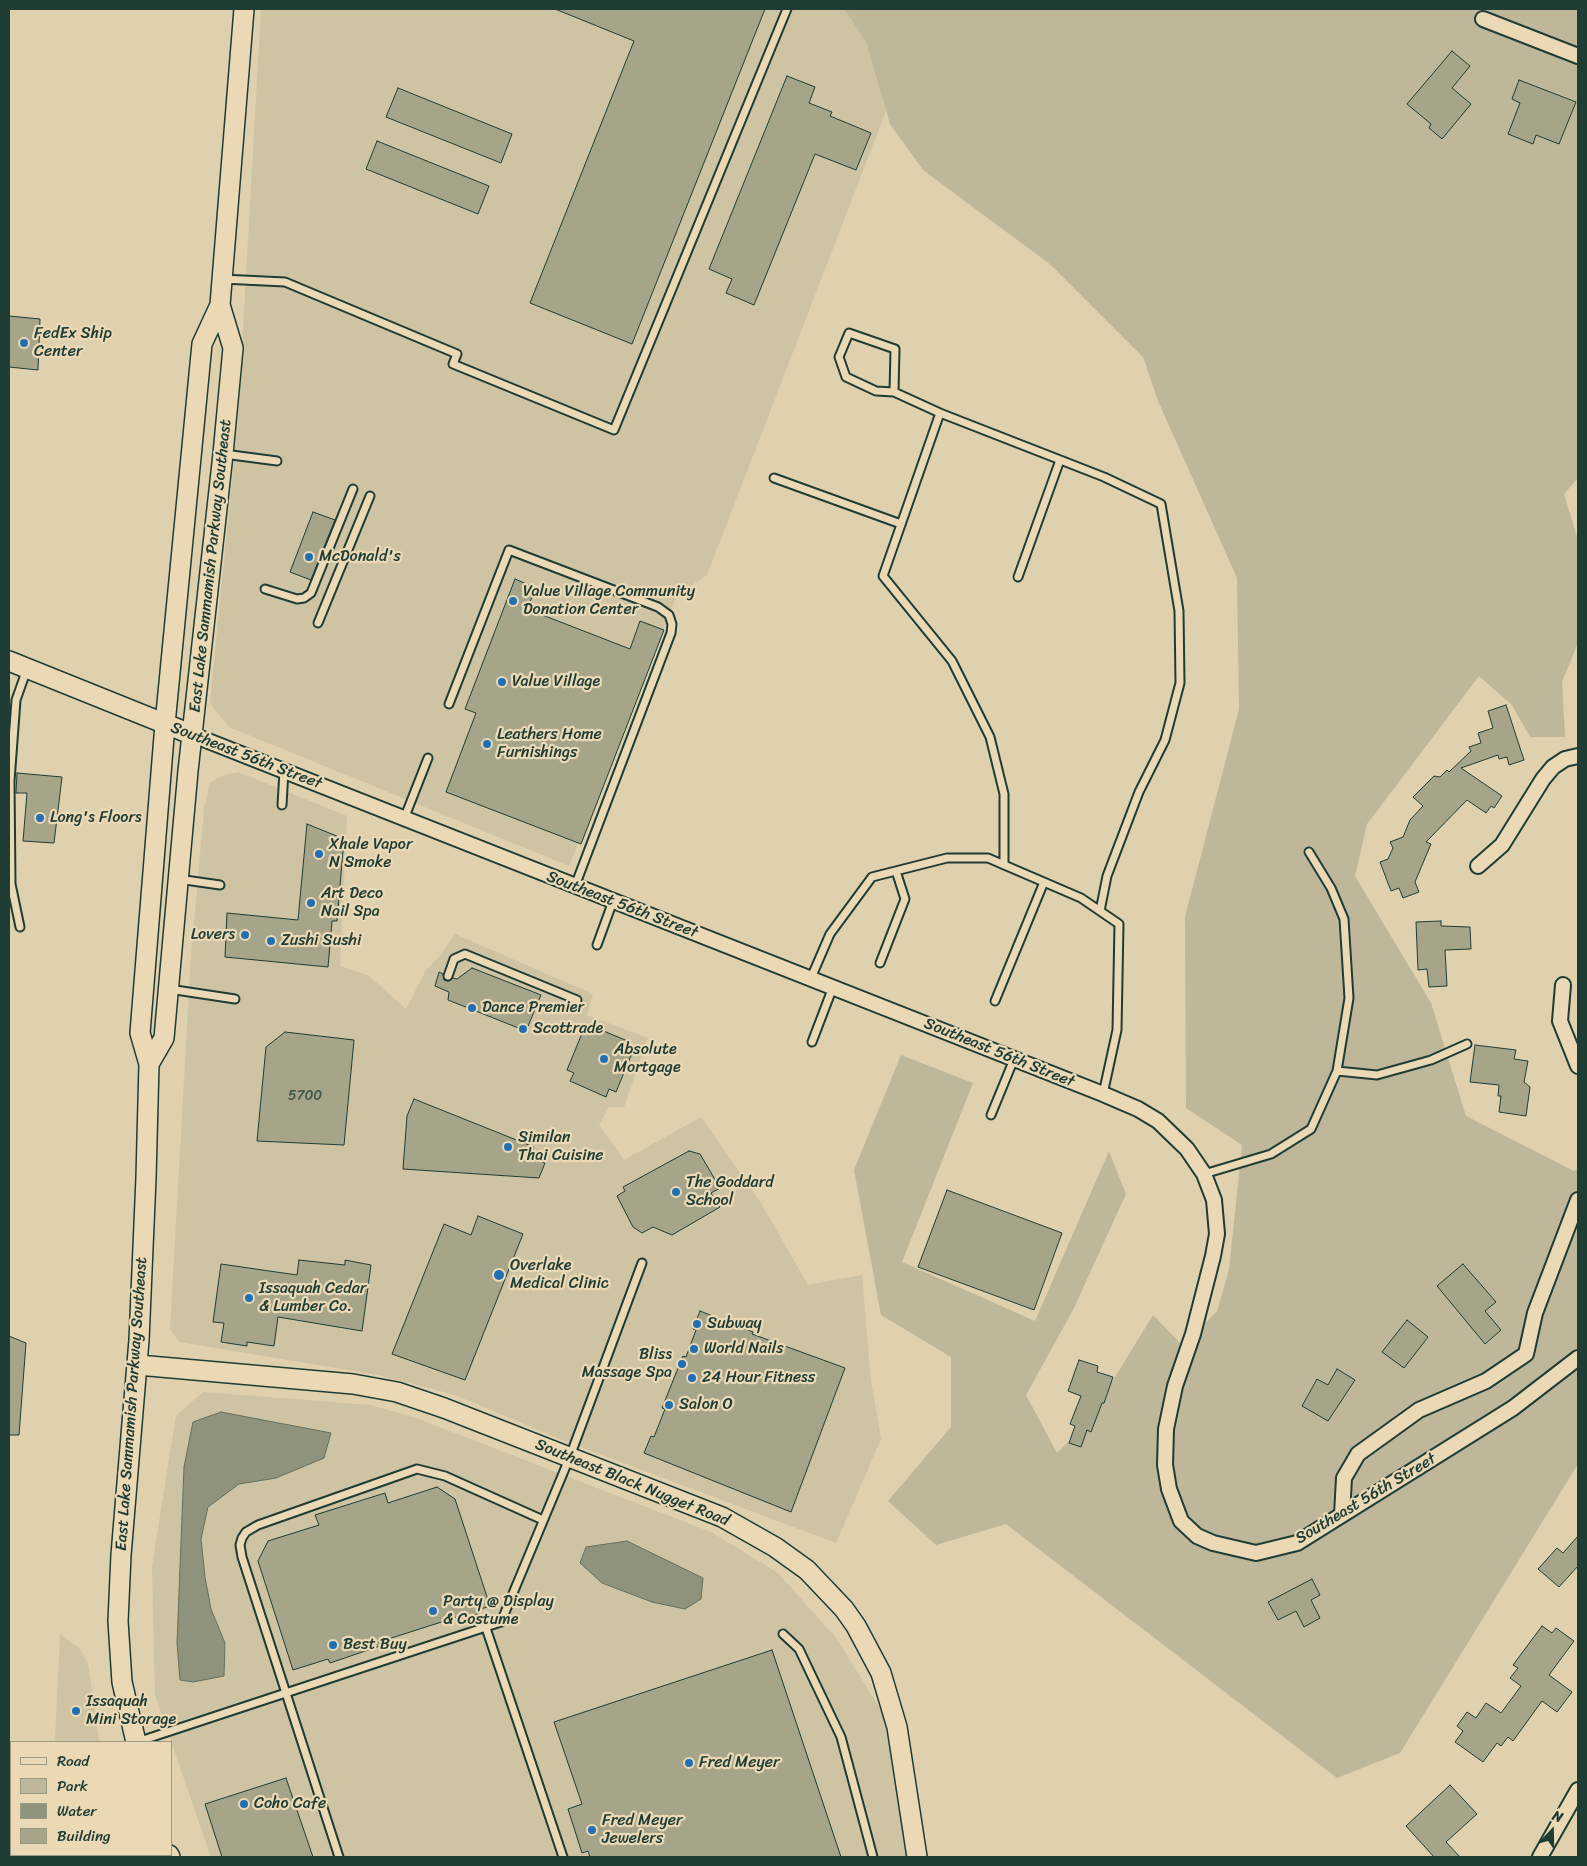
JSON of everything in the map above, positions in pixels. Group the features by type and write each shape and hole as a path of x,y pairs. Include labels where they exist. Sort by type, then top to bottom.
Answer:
{"main road":[{"name":"East Lake Sammamish Parkway Southeast","path":"136,1741 122,1682 118,1621 121,1555 138,1365 149,1064 140,1033 165,724 202,344 216,314 222,279 244,9"},
{"name":"East Lake Sammamish Parkway Southeast","path":"149,1064 164,1038 192,735 224,454 233,348 216,314"},
{"name":"Southeast 56th Street","path":"9,661 192,735"},
{"name":"Southeast Black Nugget Road","path":"138,1365 373,1387 429,1402 737,1525 775,1547 807,1570 828,1591 856,1626 881,1673 902,1753 917,1857"}],"street":[{"path":"1483,19 1578,56"},
{"name":"Southeast 56th Street","path":"192,735 1103,1094 1138,1109 1158,1121 1187,1149 1204,1174 1214,1200 1217,1234 1213,1256 1193,1334 1175,1386 1166,1429 1165,1465 1169,1489 1181,1521 1197,1536 1213,1543 1256,1553 1297,1543 1513,1408 1578,1358"},
{"path":"1478,866 1502,845 1542,779 1553,767 1565,759 1578,756"},
{"path":"1563,985 1560,1021 1578,1066"},
{"path":"1342,1515 1344,1478 1358,1454 1419,1410 1486,1381 1526,1354 1535,1313 1578,1200"},
{"path":"1540,1857 1578,1790"}],"lane":[{"path":"222,279 285,282 457,354 453,364 614,430 787,9"},
{"path":"894,392 894,348 849,333 839,357 846,377 876,391 894,392 940,413 1104,476 1161,504 1179,611 1180,684 1165,740 1139,792 1107,876 1100,911"},
{"path":"940,413 883,576 952,661 990,737 1004,794 1004,865"},
{"path":"224,454 277,460"},
{"path":"1018,577 1060,460"},
{"path":"774,478 901,524"},
{"path":"265,589 297,599 304,598 311,593 316,586 353,489"},
{"path":"318,623 370,496"},
{"path":"449,704 509,550 658,608 671,619 671,633 575,886"},
{"path":"20,927 11,884 10,781 16,700 27,668"},
{"path":"404,818 428,758"},
{"path":"282,805 284,771"},
{"path":"1204,1174 1271,1154 1311,1130 1337,1071 1349,998 1344,919 1331,888 1310,852"},
{"path":"811,978 830,934 872,877 947,858 988,858 1081,898 1119,924 1117,1030 1103,1094"},
{"path":"880,963 904,899 896,871"},
{"path":"178,879 220,885"},
{"path":"995,1001 1044,882"},
{"path":"597,945 613,901"},
{"path":"448,976 454,960 464,954 576,1000"},
{"path":"812,1042 833,987"},
{"path":"169,989 235,999"},
{"path":"1337,1071 1377,1075 1431,1060 1467,1044"},
{"path":"991,1115 1014,1059"},
{"path":"139,1741 501,1622 569,1459 642,1263"},
{"path":"340,1857 285,1694 242,1557 240,1545 246,1532 258,1525 417,1469 445,1476 543,1520"},
{"path":"486,1628 563,1857"},
{"path":"783,1634 799,1649 841,1737 873,1857"}],"shaded area":[{"path":"261,9 844,9 866,42 886,111 707,575 677,595 569,866 229,727 210,703 238,418"},
{"path":"238,772 347,816 340,966 369,976 406,1009 426,970 438,958 455,934 593,994 587,1015 648,1038 624,1107 609,1107 599,1125 624,1160 701,1117 761,1203 808,1285 862,1275 871,1381 881,1439 836,1543 557,1438 455,1395 378,1375 179,1342 170,1329 191,956 204,809 210,783 222,776"},
{"path":"203,1392 371,1405 416,1418 711,1532 778,1573 836,1638 892,1728 914,1857 211,1857 155,1695 152,1566 176,1416"},
{"name":"Issaquah Mini Storage","path":"60,1634 80,1649 88,1663 99,1741 55,1741"}],"green space":[{"path":"844,9 1578,9 1578,478 1564,494 1578,540 1578,643 1562,682 1565,737 1530,737 1512,705 1479,676 1367,824 1355,876 1431,1003 1466,1116 1574,1171 1578,1168 1578,1464 1400,1753 1337,1778 1006,1524 936,1545 888,1501 951,1427 951,1357 881,1315 854,1170 901,1055 973,1083 902,1262 1035,1321 1109,1151 1126,1194 1073,1310 1026,1395 1057,1453 1085,1426 1153,1315 1183,1346 1217,1311 1229,1270 1242,1145 1186,1108 1185,917 1239,709 1237,578 1158,401 1143,357 1051,265 923,170 890,124 866,42"}],"water":[{"path":"221,1412 331,1433 324,1458 276,1478 239,1484 208,1507 201,1539 211,1609 225,1643 224,1676 193,1682 180,1680 177,1643 184,1467 193,1422"},
{"path":"627,1541 703,1578 701,1599 685,1609 652,1602 602,1583 580,1563 586,1547"}],"building":[{"path":"555,9 765,9 632,344 530,303 634,41"},
{"path":"1452,51 1470,66 1452,88 1471,104 1442,139 1429,128 1431,124 1407,104"},
{"path":"787,76 815,87 809,103 832,112 830,116 871,133 856,170 815,154 754,305 726,293 732,279 709,269"},
{"path":"1519,80 1576,102 1559,144 1536,135 1533,144 1508,134 1520,103 1512,99"},
{"path":"398,88 512,134 501,163 386,117"},
{"path":"377,141 489,186 478,214 366,169"},
{"name":"FedEx Ship Center","path":"9,316 40,319 38,370 9,367"},
{"name":"McDonald's","path":"313,512 335,520 311,580 290,572"},
{"path":"515,579 536,588 527,609 630,649 640,621 664,630 581,844 446,792 476,713 465,709"},
{"path":"1506,705 1524,760 1509,765 1507,757 1499,759 1498,755 1461,768 1502,796 1494,808 1491,806 1486,813 1467,800 1426,842 1431,844 1415,882 1419,892 1403,898 1399,888 1391,891 1380,862 1388,859 1393,848 1390,842 1403,837 1410,820 1423,806 1413,797 1434,776 1440,777 1447,770 1449,772 1471,751 1469,747 1481,743 1478,733 1493,728 1488,711"},
{"name":"Long's Floors","path":"17,773 62,777 54,843 23,841 27,793 16,793"},
{"path":"307,824 344,839 337,921 332,921 328,967 225,957 227,913 298,920"},
{"path":"1441,921 1441,926 1470,927 1471,949 1445,950 1447,986 1429,987 1427,969 1418,970 1416,922"},
{"path":"472,968 541,995 526,1031 448,1000 449,992 435,986 439,972 443,974 444,980 448,981 453,978 457,979"},
{"path":"594,1027 630,1042 627,1048 633,1051 616,1092 609,1089 606,1097 570,1081 574,1073 567,1070 583,1031 591,1034"},
{"path":"285,1032 354,1040 344,1145 257,1141 266,1047"},
{"path":"1475,1045 1516,1050 1514,1059 1528,1061 1524,1082 1530,1087 1526,1116 1499,1112 1501,1096 1498,1096 1499,1085 1470,1082"},
{"path":"414,1099 534,1147 530,1157 545,1163 539,1178 403,1169 407,1116"},
{"path":"689,1151 700,1154 720,1188 711,1193 720,1207 672,1235 653,1227 642,1233 633,1227 617,1196 625,1191 623,1187"},
{"path":"947,1190 1062,1233 1034,1310 918,1267"},
{"path":"478,1216 523,1234 465,1380 392,1354 444,1224 471,1235"},
{"path":"299,1260 345,1265 345,1260 371,1265 362,1331 278,1317 274,1346 247,1342 247,1346 221,1342 224,1323 213,1322 221,1264 297,1275"},
{"path":"1463,1264 1496,1302 1485,1311 1501,1330 1485,1344 1437,1286"},
{"path":"700,1311 753,1332 752,1334 845,1368 791,1512 644,1453 651,1436 654,1437 665,1409 662,1408 683,1356 686,1357 696,1330 693,1329"},
{"path":"1407,1320 1428,1337 1404,1368 1382,1352"},
{"path":"9,1336 26,1343 19,1435 9,1435"},
{"path":"1079,1360 1098,1366 1097,1372 1113,1377 1091,1432 1087,1430 1081,1447 1069,1443 1075,1426 1070,1424 1081,1396 1068,1391"},
{"path":"1337,1369 1355,1380 1328,1421 1302,1406 1317,1379 1328,1385"},
{"path":"437,1487 455,1499 490,1606 478,1610 479,1614 458,1620 457,1617 379,1642 380,1646 330,1663 328,1659 293,1670 258,1561 268,1541 319,1525 315,1515 385,1493 388,1503"},
{"path":"1578,1536 1578,1566 1559,1587 1538,1569 1557,1548 1563,1553"},
{"path":"1312,1579 1320,1595 1311,1600 1320,1618 1304,1627 1296,1611 1278,1620 1268,1602"},
{"path":"1542,1626 1552,1633 1556,1628 1574,1641 1549,1675 1572,1692 1557,1712 1542,1701 1513,1741 1508,1737 1501,1746 1497,1743 1483,1762 1455,1742 1463,1731 1457,1726 1467,1712 1476,1718 1486,1703 1501,1713 1521,1686 1510,1678 1518,1668 1513,1665"},
{"name":"Fred Meyer","path":"772,1650 841,1857 590,1857 588,1851 582,1853 568,1809 582,1804 554,1722"},
{"path":"286,1778 313,1857 222,1857 205,1804"},
{"path":"1450,1785 1477,1814 1446,1842 1460,1857 1434,1857 1406,1826"}],"place":[{"name":"FedEx Ship Center","path":"24,343"},
{"name":"McDonald's","path":"309,557"},
{"name":"Value Village Community Donation Center","path":"513,601"},
{"name":"Value Village","path":"502,682"},
{"name":"Leathers Home Furnishings","path":"487,744"},
{"name":"Long's Floors","path":"40,818"},
{"name":"Xhale Vapor N Smoke","path":"319,854"},
{"name":"Art Deco Nail Spa","path":"311,903"},
{"name":"Lovers","path":"245,935"},
{"name":"Zushi Sushi","path":"271,941"},
{"name":"Dance Premier","path":"472,1008"},
{"name":"Scottrade","path":"523,1029"},
{"name":"Absolute Mortgage","path":"604,1059"},
{"name":"Similan Thai Cuisine","path":"508,1147"},
{"name":"The Goddard School","path":"676,1192"},
{"name":"Overlake Medical Clinic","path":"499,1275"},
{"name":"Issaquah Cedar & Lumber Co.","path":"249,1298"},
{"name":"Subway","path":"697,1324"},
{"name":"World Nails","path":"694,1349"},
{"name":"Bliss Massage Spa","path":"682,1364"},
{"name":"24 Hour Fitness","path":"692,1378"},
{"name":"Salon O","path":"669,1405"},
{"name":"Party @ Display & Costume","path":"433,1611"},
{"name":"Best Buy","path":"333,1645"},
{"name":"Issaquah Mini Storage","path":"76,1711"},
{"name":"Fred Meyer","path":"689,1763"},
{"name":"Coho Cafe","path":"244,1804"},
{"name":"Fred Meyer Jewelers","path":"592,1830"}]}
